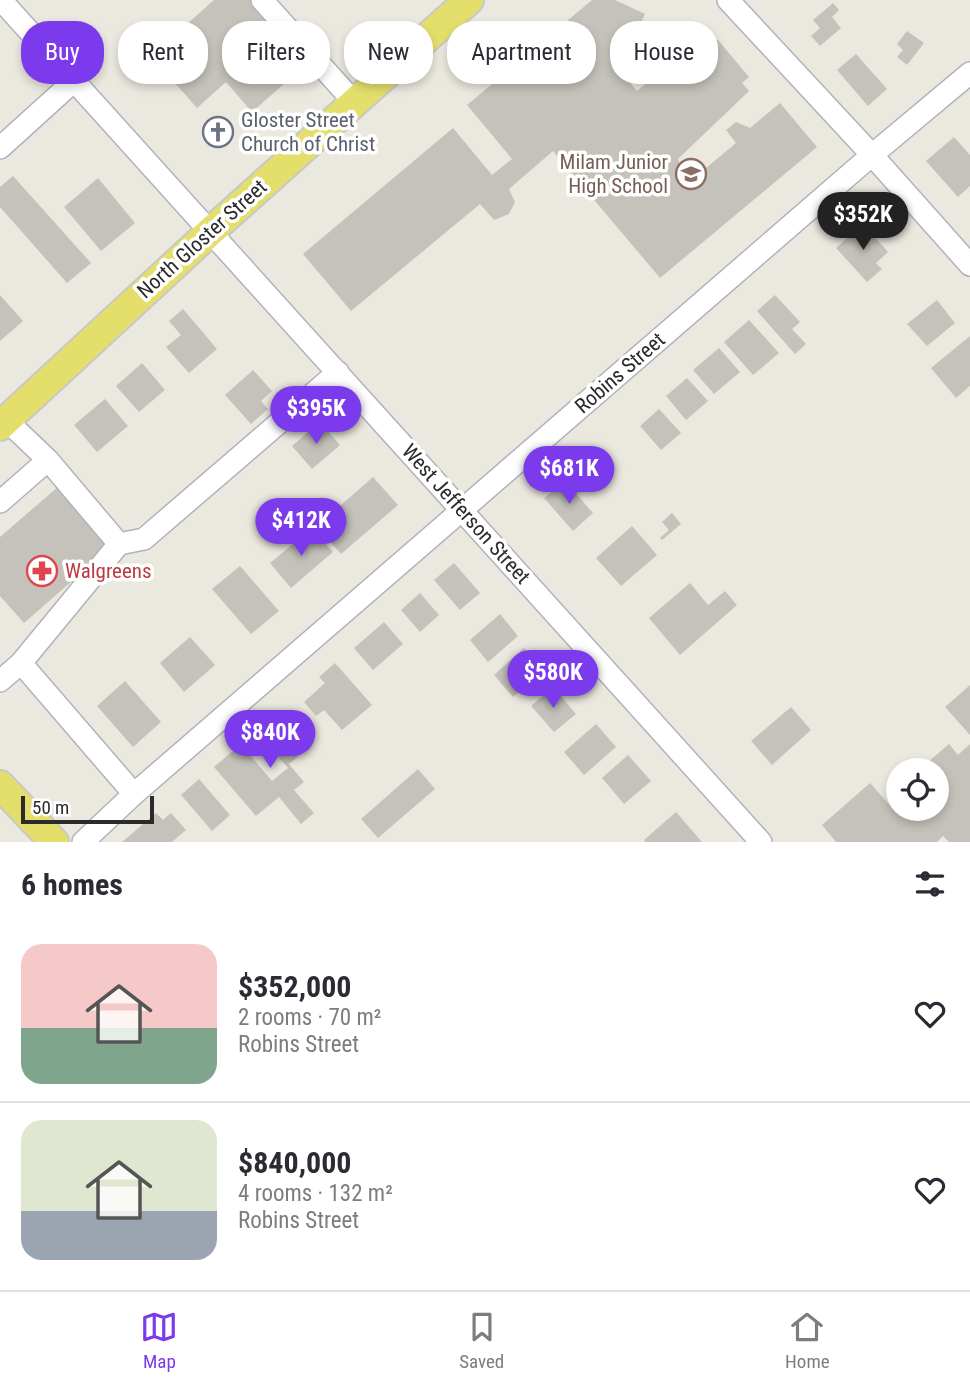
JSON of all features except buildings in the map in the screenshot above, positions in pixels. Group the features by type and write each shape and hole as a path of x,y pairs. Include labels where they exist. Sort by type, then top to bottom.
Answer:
{"main road":[{"name":"North Gloster Street","path":"3,423 211,231 469,0"},
{"path":"0,785 54,842"}],"street":[{"name":"West Jefferson Street","path":"1,0 21,22"},
{"path":"262,0 354,102"},
{"path":"728,0 970,265"},
{"name":"Robins Street","path":"83,842 134,794 970,73"},
{"path":"0,148 71,84"},
{"name":"West Jefferson Street","path":"79,84 761,842"},
{"path":"0,681 21,663 119,544 144,539 338,372"},
{"path":"3,423 48,460 119,544"},
{"path":"0,502 48,460"},
{"path":"21,663 134,794"}],"place":[{"name":"Gloster Street Church of Christ","path":"218,132"},
{"name":"Milam Junior High School","path":"691,174"},
{"name":"Walgreens","path":"42,571"}]}
